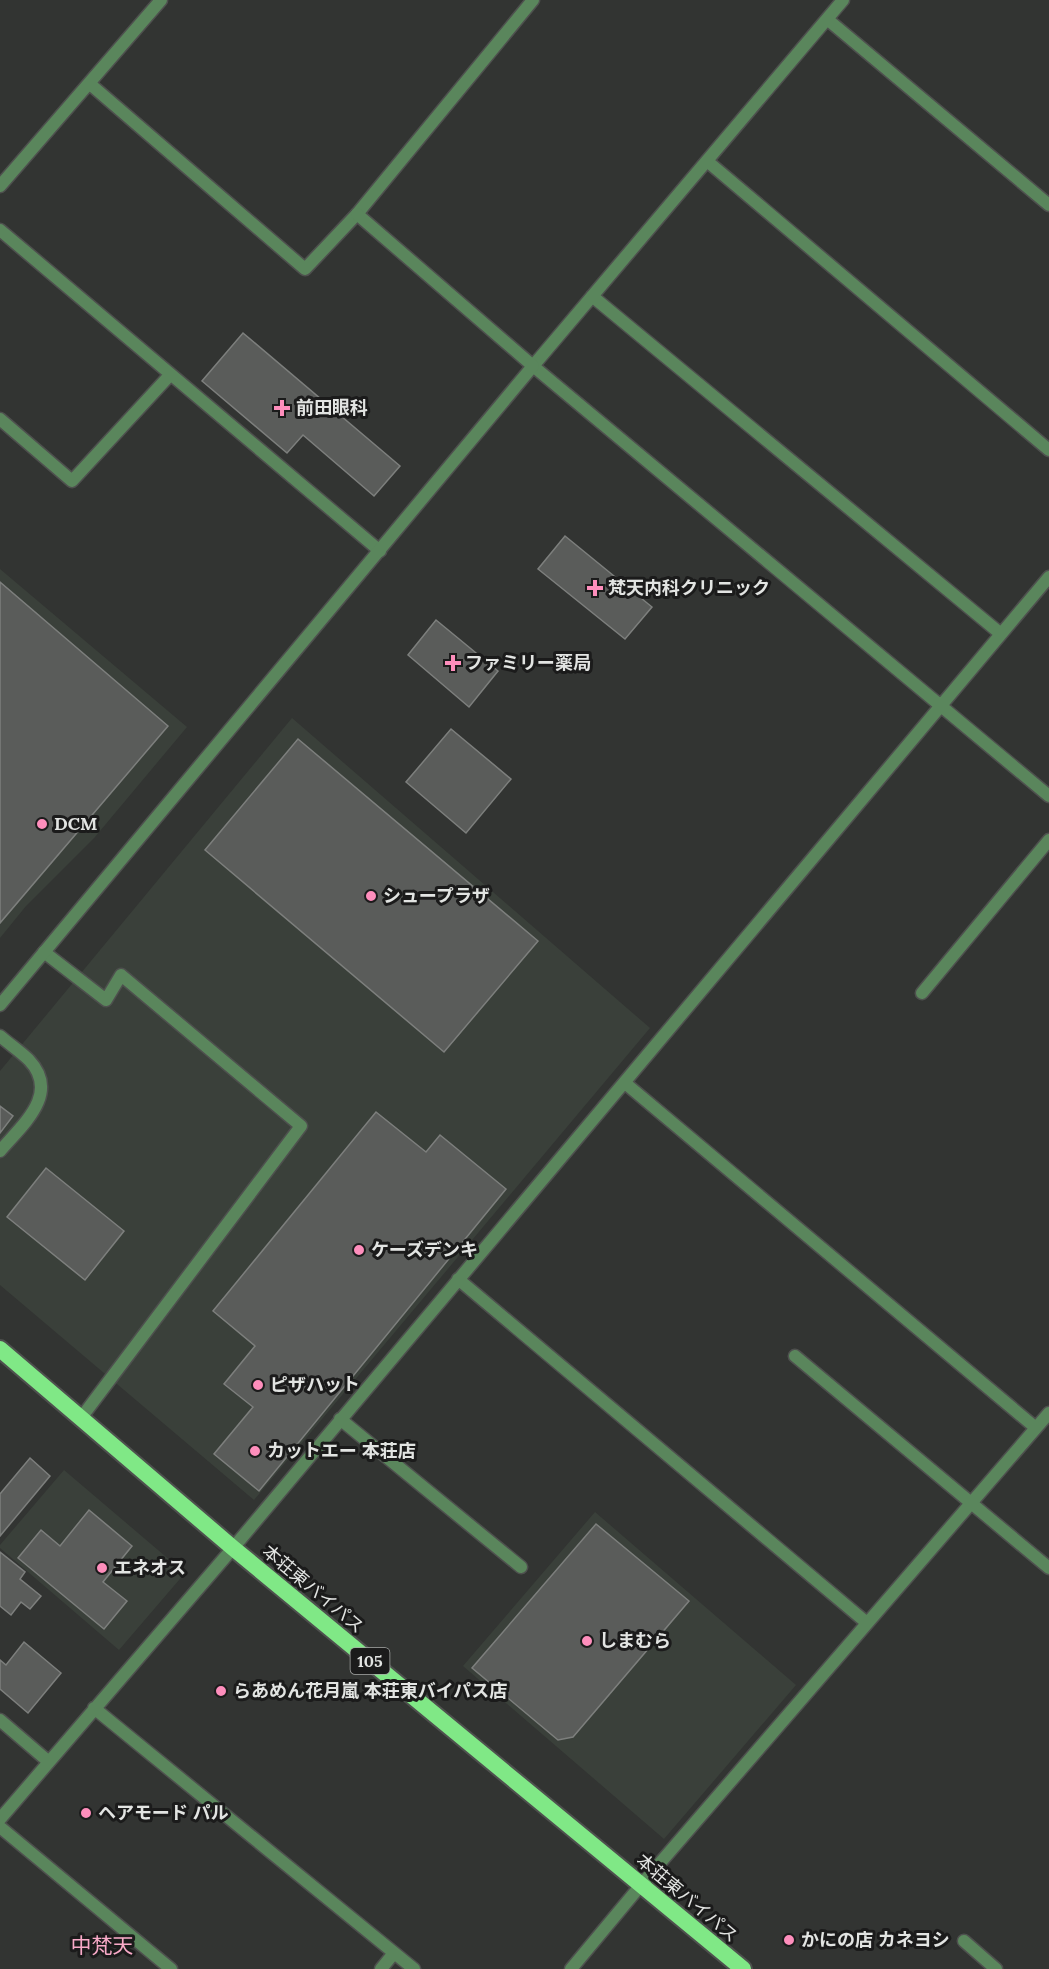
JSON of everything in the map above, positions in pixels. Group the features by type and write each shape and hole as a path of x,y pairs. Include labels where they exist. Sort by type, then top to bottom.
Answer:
{"highway":[{"name":"本荘東バイパス","path":"0,1349 233,1548 743,1969"}],"street":[{"path":"0,186 161,0"},
{"path":"90,84 305,269 357,214 533,0"},
{"path":"0,1005 533,366 843,0"},
{"path":"827,19 1049,205"},
{"path":"707,161 1049,450"},
{"path":"357,214 533,366 1049,796"},
{"path":"0,230 380,551"},
{"path":"592,296 1001,634"},
{"path":"0,419 72,481 170,375"},
{"path":"0,1819 233,1548 1049,577"},
{"path":"922,993 1049,840"},
{"path":"44,952 106,1000 121,975 301,1126 81,1418"},
{"path":"0,1036 29,1060 42,1084 41,1096 35,1109 0,1151"},
{"path":"625,1083 1036,1428"},
{"path":"458,1279 867,1623"},
{"path":"795,1356 1049,1568"},
{"path":"571,1969 1049,1413"},
{"path":"340,1419 521,1567"},
{"path":"94,1708 414,1969"},
{"path":"0,1720 49,1762"},
{"path":"0,1827 171,1969"},
{"path":"964,1941 996,1969"},
{"path":"381,1969 394,1953"}],"shaded area":[{"name":"DCM","path":"0,569 187,727 95,837 26,906 0,938"},
{"path":"292,718 650,1028 254,1500 0,1285 0,1071"},
{"path":"64,1470 185,1573 119,1650 0,1548 0,1545"},
{"path":"595,1512 796,1685 664,1839 463,1666"}],"building":[{"name":"前田眼科","path":"243,333 400,466 374,496 303,435 287,453 202,381"},
{"name":"梵天内科クリニック","path":"565,536 652,607 625,639 538,569"},
{"name":"DCM","path":"0,582 168,726 0,923"},
{"name":"ファミリー薬局","path":"436,620 498,671 469,707 408,655"},
{"path":"451,729 511,779 466,833 406,782"},
{"name":"シュープラザ","path":"298,739 538,941 444,1052 205,850"},
{"path":"0,1106 13,1116 0,1133"},
{"name":"ケーズデンキ","path":"376,1112 426,1152 440,1135 506,1189 259,1491 214,1454 253,1407 224,1384 255,1346 213,1311"},
{"path":"46,1168 124,1231 85,1280 7,1217"},
{"path":"30,1458 50,1476 0,1536 0,1494"},
{"path":"89,1510 132,1546 103,1582 127,1601 104,1629 18,1558 41,1530 60,1546"},
{"path":"596,1524 689,1601 573,1737 558,1740 472,1668"},
{"path":"0,1552 25,1572 20,1579 41,1596 30,1609 21,1602 11,1615 0,1606"},
{"path":"24,1642 61,1673 28,1713 0,1689 0,1660 6,1665"}],"place":[{"name":"前田眼科","path":"282,408"},
{"name":"梵天内科クリニック","path":"595,588"},
{"name":"ファミリー薬局","path":"453,663"},
{"name":"DCM","path":"42,824"},
{"name":"シュープラザ","path":"371,896"},
{"name":"ケーズデンキ","path":"359,1250"},
{"name":"ピザハット","path":"258,1385"},
{"name":"カットエー 本荘店","path":"255,1451"},
{"name":"エネオス","path":"102,1568"},
{"name":"しまむら","path":"587,1641"},
{"name":"らあめん花月嵐 本荘東バイパス店","path":"221,1691"},
{"name":"ヘアモード パル","path":"86,1813"},
{"name":"かにの店 カネヨシ","path":"789,1940"}],"district":[{"name":"中梵天","path":"102,1946"}]}
